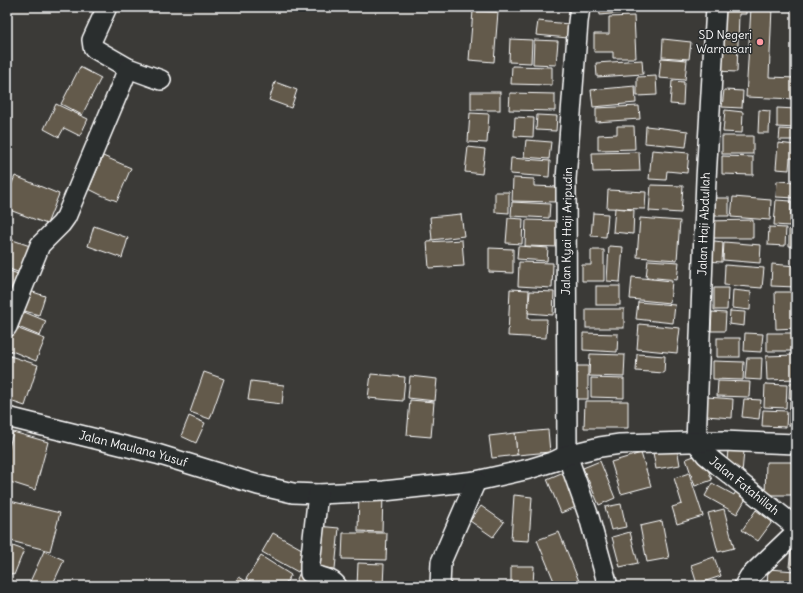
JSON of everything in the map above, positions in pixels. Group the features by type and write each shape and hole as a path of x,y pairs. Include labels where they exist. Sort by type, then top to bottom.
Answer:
{"street":[{"path":"106,7 92,40 92,47 128,68 161,80"},
{"name":"Jalan Kyai Haji Aripudin","path":"580,7 566,179 567,455 589,517 608,586"},
{"name":"Jalan Haji Abdullah","path":"696,442 706,179 716,7"},
{"path":"7,327 40,245 66,217 128,68"},
{"name":"Jalan Maulana Yusuf","path":"7,417 157,454 258,485 292,493 318,494 384,491 476,481 529,469 555,461 567,455 620,444 723,441 796,444"},
{"name":"Jalan Fatahillah","path":"696,442 718,465 796,527"},
{"path":"440,586 441,562 476,481"},
{"path":"318,494 310,572 328,579 338,586"},
{"path":"744,586 749,578 796,532"}],"building":[{"path":"599,7 621,7 621,13 600,15"},
{"path":"718,7 746,7 746,14 739,14 737,72 715,71"},
{"name":"SD Negeri Warnasari","path":"751,7 772,7 769,77 796,78 796,99 746,97"},
{"path":"473,11 498,12 494,62 469,60"},
{"path":"634,16 636,58 613,58 613,52 594,52 594,34 609,34 609,17"},
{"path":"538,21 569,24 568,38 536,35"},
{"path":"510,39 532,40 531,63 509,62"},
{"path":"663,39 691,42 689,59 662,57"},
{"path":"534,40 558,41 556,65 533,64"},
{"path":"661,58 687,60 685,80 659,78"},
{"path":"642,60 643,74 597,77 596,63"},
{"path":"512,66 552,67 552,85 511,84"},
{"path":"80,67 101,78 82,115 61,104"},
{"path":"656,76 657,95 637,96 637,77"},
{"path":"672,81 684,82 683,105 670,104"},
{"path":"275,82 297,90 291,108 269,100"},
{"path":"635,86 636,103 593,107 591,90"},
{"path":"724,90 743,91 742,108 722,107"},
{"path":"471,92 500,92 500,110 471,110"},
{"path":"510,93 555,94 555,111 509,110"},
{"path":"56,104 88,119 80,136 64,128 59,137 44,129"},
{"path":"639,106 640,119 596,122 596,108"},
{"path":"777,108 796,109 796,128 777,127"},
{"path":"725,110 743,112 742,133 723,132"},
{"path":"759,110 770,111 769,133 758,133"},
{"path":"470,113 489,114 487,143 468,142"},
{"path":"537,115 557,116 556,131 536,130"},
{"path":"515,117 534,118 533,137 514,136"},
{"path":"617,126 634,126 635,149 598,150 598,135 617,134"},
{"path":"646,126 688,131 686,147 645,143"},
{"path":"780,129 796,130 796,140 779,140"},
{"path":"722,136 753,136 753,154 722,154"},
{"path":"526,140 551,142 549,159 524,157"},
{"path":"778,143 796,145 796,158 790,158 789,170 776,169"},
{"path":"468,147 485,149 482,174 465,172"},
{"path":"652,150 689,153 687,173 667,171 666,180 649,179"},
{"path":"639,152 640,171 593,172 592,153"},
{"path":"103,156 131,168 117,201 89,189"},
{"path":"722,156 753,157 753,175 722,174"},
{"path":"511,158 550,161 549,177 510,174"},
{"path":"15,176 59,194 47,224 7,209 7,195"},
{"path":"513,178 534,179 534,186 557,187 556,202 512,201"},
{"path":"777,181 796,182 796,198 776,197"},
{"path":"651,185 683,186 681,213 649,211"},
{"path":"608,190 646,192 645,209 607,208"},
{"path":"495,192 509,192 509,213 495,212"},
{"path":"733,197 771,200 770,220 731,217"},
{"path":"711,198 729,198 729,216 711,216"},
{"path":"776,200 791,201 790,226 774,225"},
{"path":"795,201 796,227 793,227"},
{"path":"512,202 550,204 549,218 511,216"},
{"path":"615,208 634,210 633,234 613,232"},
{"path":"593,213 608,214 606,237 591,236"},
{"path":"461,214 464,236 432,240 430,217"},
{"path":"508,218 523,219 522,244 506,243"},
{"path":"640,218 680,221 677,260 637,257"},
{"path":"526,220 561,221 560,247 525,246"},
{"path":"753,220 753,238 710,238 709,221"},
{"path":"94,226 128,238 122,258 88,246"},
{"path":"769,227 786,228 785,246 768,245"},
{"path":"789,229 796,229 796,247 789,246"},
{"path":"7,238 30,246 20,273 7,268"},
{"path":"462,240 464,266 429,268 427,242"},
{"path":"706,240 723,242 722,262 704,261"},
{"path":"724,242 761,245 760,263 723,260"},
{"path":"518,246 548,248 547,261 517,259"},
{"path":"609,246 623,247 620,282 607,281"},
{"path":"489,248 513,249 513,273 489,272"},
{"path":"591,250 604,250 604,281 582,281 582,265 591,265"},
{"path":"648,260 679,262 677,280 646,277"},
{"path":"519,262 553,263 552,288 518,286"},
{"path":"772,264 796,266 796,287 771,286"},
{"path":"725,265 764,268 762,288 724,285"},
{"path":"7,270 18,274 7,303"},
{"path":"632,277 672,281 670,303 630,299"},
{"path":"596,286 620,286 620,305 596,305"},
{"path":"714,288 728,288 727,310 714,310"},
{"path":"510,289 529,290 528,319 547,319 546,338 508,336"},
{"path":"27,290 45,296 39,315 21,310"},
{"path":"733,290 751,292 750,310 732,308"},
{"path":"530,291 554,292 553,315 528,313"},
{"path":"775,292 796,292 796,328 776,329"},
{"path":"638,302 675,305 673,323 636,319"},
{"path":"17,309 46,321 40,336 11,324"},
{"path":"586,309 624,309 624,328 586,328"},
{"path":"730,311 745,312 744,326 729,324"},
{"path":"712,312 726,313 725,331 711,331"},
{"path":"639,324 680,328 677,353 637,349"},
{"path":"11,326 45,339 36,361 7,349 7,335"},
{"path":"583,333 618,334 617,352 583,350"},
{"path":"745,333 763,334 761,352 744,351"},
{"path":"767,333 796,333 796,351 767,351"},
{"path":"717,338 740,338 740,357 717,357"},
{"path":"590,354 625,355 624,377 589,376"},
{"path":"637,354 665,356 664,373 636,371"},
{"path":"7,355 38,365 25,406 7,400"},
{"path":"796,355 796,379 767,380 766,356"},
{"path":"747,358 762,358 761,380 745,379"},
{"path":"713,361 744,362 743,380 713,379"},
{"path":"569,366 588,366 588,399 569,399"},
{"path":"204,372 224,379 210,419 190,412"},
{"path":"371,374 405,377 403,401 368,398"},
{"path":"410,376 437,379 435,401 408,398"},
{"path":"591,378 624,379 624,398 591,397"},
{"path":"251,381 284,385 282,404 248,400"},
{"path":"718,381 750,382 749,397 717,396"},
{"path":"790,383 796,383 796,398 789,398"},
{"path":"765,384 787,385 786,408 764,407"},
{"path":"707,397 733,399 732,418 706,416"},
{"path":"744,399 761,400 759,419 742,417"},
{"path":"410,400 434,402 431,437 407,435"},
{"path":"585,401 628,401 628,428 584,428"},
{"path":"790,401 796,402 796,426 789,426"},
{"path":"763,410 787,411 786,427 762,426"},
{"path":"189,416 205,423 196,443 181,436"},
{"path":"548,430 550,452 517,455 515,433"},
{"path":"13,432 48,442 35,490 7,481 7,455"},
{"path":"515,433 517,455 492,458 489,436"},
{"path":"676,442 680,465 656,469 652,447"},
{"path":"728,450 744,451 742,473 726,471"},
{"path":"641,453 651,486 621,494 611,462"},
{"path":"702,453 712,480 695,486 686,459"},
{"path":"600,461 615,498 599,505 583,468"},
{"path":"766,462 792,462 792,495 765,495"},
{"path":"566,471 581,505 561,513 547,479"},
{"path":"689,473 703,516 677,524 672,507 682,504 674,478"},
{"path":"712,483 734,495 737,489 748,495 737,514 705,496"},
{"path":"359,493 383,493 382,532 358,531"},
{"path":"514,495 532,497 529,541 511,540"},
{"path":"10,501 60,513 50,551 7,540 7,513"},
{"path":"621,504 626,527 611,530 605,507"},
{"path":"481,506 504,522 493,537 470,521"},
{"path":"724,509 734,548 718,552 708,513"},
{"path":"756,510 772,522 758,541 742,530"},
{"path":"662,521 669,558 647,562 640,526"},
{"path":"317,526 339,528 335,569 314,567"},
{"path":"559,532 581,586 556,586 537,540"},
{"path":"630,532 638,563 620,567 612,537"},
{"path":"273,533 309,553 298,572 262,552"},
{"path":"343,533 387,533 386,560 342,559"},
{"path":"7,544 24,550 14,575 7,572"},
{"path":"791,550 796,551 796,568 789,567"},
{"path":"44,551 64,560 52,586 28,586"},
{"path":"261,556 291,575 284,586 257,586 246,579"},
{"path":"714,557 721,576 697,584 691,565"},
{"path":"358,563 384,564 383,586 357,586"},
{"path":"511,566 534,566 533,586 511,586"},
{"path":"768,569 796,571 796,586 767,586"},
{"path":"300,572 331,583 330,586 294,586"},
{"path":"239,577 254,586 234,586"}],"place":[{"name":"SD Negeri Warnasari","path":"760,42"}]}
